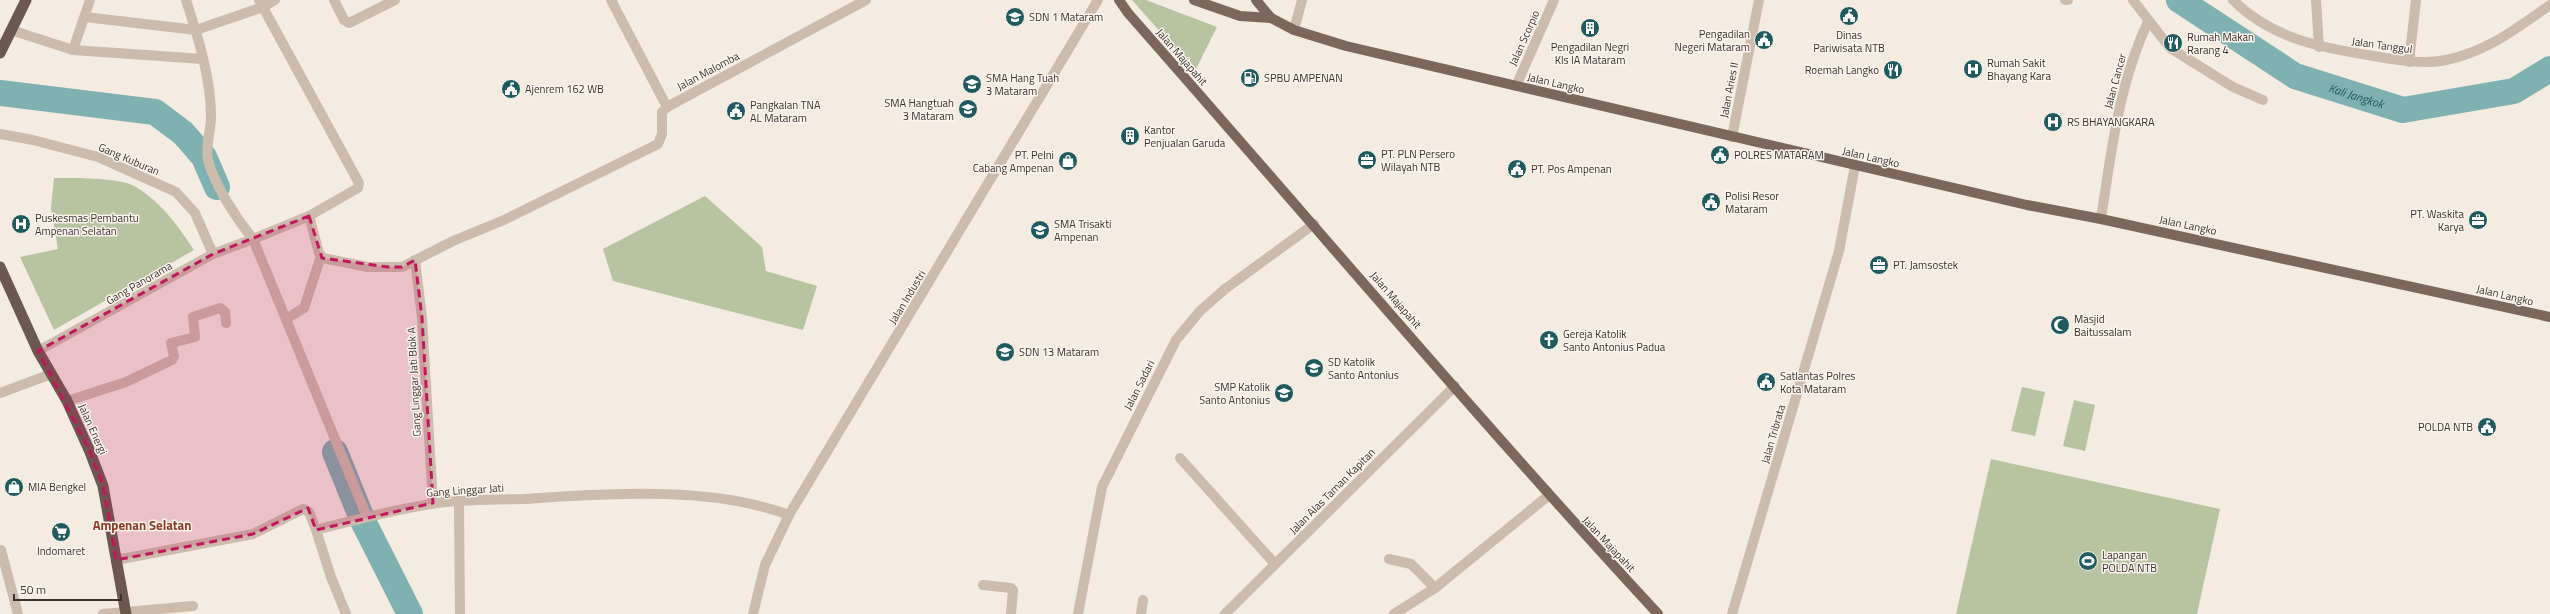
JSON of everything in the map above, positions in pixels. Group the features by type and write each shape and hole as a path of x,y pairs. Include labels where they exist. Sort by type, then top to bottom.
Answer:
{"highway":[{"path":"0,53 26,0"},
{"name":"Jalan Energi","path":"0,267 38,351 67,401 90,452 103,486 126,612"}],"main road":[{"name":"Jalan Majapahit","path":"1119,0 1128,13 1455,386 1548,496 1658,614"},
{"name":"Jalan Langko","path":"1194,0 1240,16 1271,18 1294,30 1346,46 1855,166 2027,205 2101,219 2550,317"},
{"path":"1256,0 1271,18"}],"street":[{"path":"73,50 90,0"},
{"path":"186,0 196,30 203,59 211,116 208,159 233,214 253,239 286,319 363,518"},
{"path":"85,17 196,30 261,4 275,0"},
{"path":"334,0 344,20 349,23 395,0"},
{"path":"321,256 374,267 402,267 504,220 658,144 662,134 662,112 667,107 611,0"},
{"name":"Jalan Malomba","path":"667,107 866,0"},
{"name":"Jalan Industri","path":"753,614 765,566 789,515 1098,0"},
{"path":"1294,30 1302,0"},
{"name":"Jalan Scorpio","path":"1516,86 1554,0"},
{"name":"Jalan Aries II","path":"1732,137 1759,0"},
{"path":"2133,0 2148,22 2170,48 2221,80 2263,100"},
{"name":"Jalan Tanggul","path":"2233,0 2268,27 2291,38 2319,47 2409,62 2446,61 2479,50 2504,38 2550,5"},
{"path":"2316,0 2319,47"},
{"path":"2409,62 2416,0"},
{"name":"Gang Panorama","path":"38,351 213,254 242,244 309,216 358,188 359,183 261,4"},
{"name":"Jalan Cancer","path":"2101,219 2114,132 2139,40 2148,22"},
{"path":"11,30 73,50 203,59"},
{"name":"Gang Kuburan","path":"0,134 33,140 98,157 176,192 195,214 213,254"},
{"name":"Jalan Tribrata","path":"1732,614 1839,251 1855,166"},
{"path":"286,319 304,308 321,256 309,216"},
{"name":"Jalan Sadari","path":"1078,614 1102,487 1176,340 1200,311 1225,289 1314,224"},
{"name":"Gang Linggar Jati Blok A","path":"415,260 422,318 433,503"},
{"path":"67,401 126,382 172,360 174,356 171,343 195,337 193,317 220,308 224,312 226,323"},
{"path":"0,393 51,374"},
{"name":"Jalan Alas Taman Kapitan","path":"1225,614 1455,386"},
{"path":"1180,458 1275,564"},
{"name":"Gang Linggar Jati","path":"316,530 433,503 605,494 713,497 761,505 789,515"},
{"path":"1394,614 1435,588 1548,496"},
{"path":"459,502 460,614"},
{"path":"116,560 253,534 300,509 309,512 331,577 346,614"},
{"path":"1,550 18,614"},
{"path":"1389,559 1411,564 1435,588"},
{"path":"983,585 1011,588 1013,590 1011,614"},
{"path":"1141,614 1143,600"},
{"path":"103,614 193,606"}],"highlighted area":[{"path":"309,216 322,258 388,267 402,267 415,260 422,318 433,503 316,530 308,508 253,534 116,560 103,486 90,452 38,351 213,254"}],"green space":[{"path":"1132,0 1146,0 1217,27 1195,71"},
{"path":"54,178 85,178 119,181 136,187 162,208 194,250 54,330 20,257 58,249 51,208"},
{"path":"705,196 762,247 766,271 817,286 803,330 613,281 603,249"},
{"path":"2022,387 2045,392 2035,436 2011,431"},
{"path":"2074,400 2095,405 2085,451 2063,446"},
{"name":"Lapangan POLDA NTB","path":"1991,459 2220,509 2197,614 1956,614"}],"waterway":[{"name":"Kali Jangkok","path":"2179,0 2295,76 2403,110 2514,91 2550,69"},
{"path":"0,93 155,112 183,133 204,157 217,187"},
{"path":"335,452 363,521 410,614"}],"place":[{"name":"Dinas Pariwisata NTB","path":"1849,16"},
{"name":"SDN 1 Mataram","path":"1015,17"},
{"name":"Pengadilan Negri Kls IA Mataram","path":"1590,28"},
{"name":"Pengadilan Negeri Mataram","path":"1764,40"},
{"name":"Rumah Makan Rarang 4","path":"2173,43"},
{"name":"Rumah Sakit Bhayang Kara","path":"1973,69"},
{"name":"Roemah Langko","path":"1893,70"},
{"name":"SPBU AMPENAN","path":"1250,78"},
{"name":"SMA Hang Tuah 3 Mataram","path":"972,84"},
{"name":"Ajenrem 162 WB","path":"511,89"},
{"name":"SMA Hangtuah 3 Mataram","path":"968,109"},
{"name":"Pangkalan TNA AL Mataram","path":"736,111"},
{"name":"RS BHAYANGKARA","path":"2053,122"},
{"name":"Kantor Penjualan Garuda","path":"1130,136"},
{"name":"POLRES MATARAM","path":"1720,155"},
{"name":"PT. PLN Persero Wilayah NTB","path":"1367,160"},
{"name":"PT. Pelni Cabang Ampenan","path":"1068,161"},
{"name":"PT. Pos Ampenan","path":"1517,169"},
{"name":"Polisi Resor Mataram","path":"1711,202"},
{"name":"PT. Waskita Karya","path":"2478,220"},
{"name":"Puskesmas Pembantu Ampenan Selatan","path":"21,224"},
{"name":"SMA Trisakti Ampenan","path":"1040,230"},
{"name":"PT. Jamsostek","path":"1879,265"},
{"name":"Masjid Baitussalam","path":"2060,325"},
{"name":"Gereja Katolik Santo Antonius Padua","path":"1549,340"},
{"name":"SDN 13 Mataram","path":"1005,352"},
{"name":"SD Katolik Santo Antonius","path":"1314,368"},
{"name":"Satlantas Polres Kota Mataram","path":"1766,382"},
{"name":"SMP Katolik Santo Antonius","path":"1284,393"},
{"name":"POLDA NTB","path":"2487,427"},
{"name":"MIA Bengkel","path":"14,487"},
{"name":"Indomaret","path":"61,532"},
{"name":"Lapangan POLDA NTB","path":"2088,561"}],"district":[{"name":"Ampenan Selatan","path":"142,525"}]}
